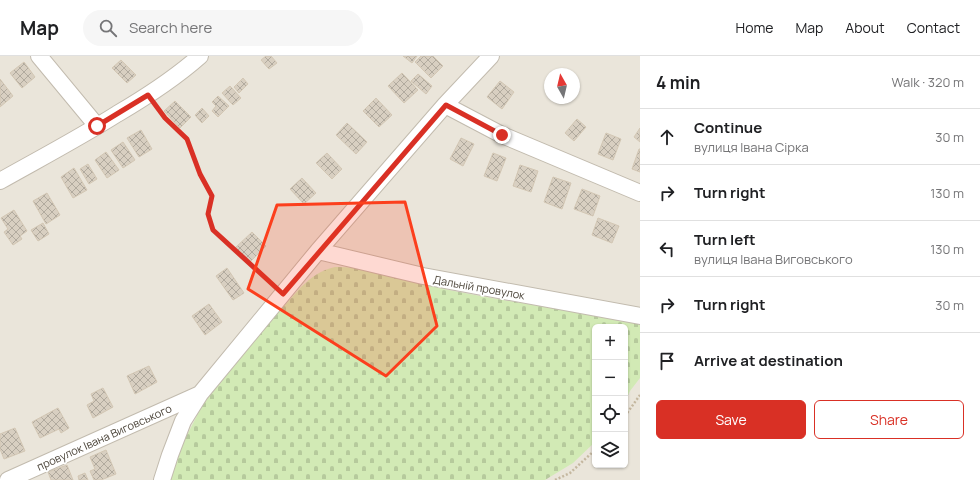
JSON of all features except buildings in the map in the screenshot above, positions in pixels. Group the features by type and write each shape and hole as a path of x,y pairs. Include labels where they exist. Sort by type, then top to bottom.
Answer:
{"street":[{"path":"39,56 97,126"},
{"path":"0,181 148,95 186,69 200,56"},
{"path":"162,480 183,421 200,394 318,251 491,56"},
{"path":"446,105 502,135 640,193"},
{"name":"Дальній провулок","path":"318,251 423,276 640,316"},
{"name":"провулок Івана Виговського","path":"8,480 200,394"}],"path":[{"path":"148,95 165,118 187,139 200,174 212,196 208,214 213,230 283,294"},
{"path":"628,412 640,395"},
{"path":"555,480 570,473 592,453"}],"highlighted area":[{"path":"405,202 437,326 386,376 248,289 277,205"}],"shaded area":[{"path":"0,56 640,56 640,480 0,480"}],"green space":[{"path":"335,267 365,269 454,291 640,323 640,378 628,395 628,324 592,324 592,445 573,463 545,480 167,480 175,458 202,406 230,367 301,287 316,274"}],"route":[{"path":"97,126 148,95 165,118 187,139 200,174 212,196 208,214 213,230 283,294 318,251 446,105 502,135"}]}
